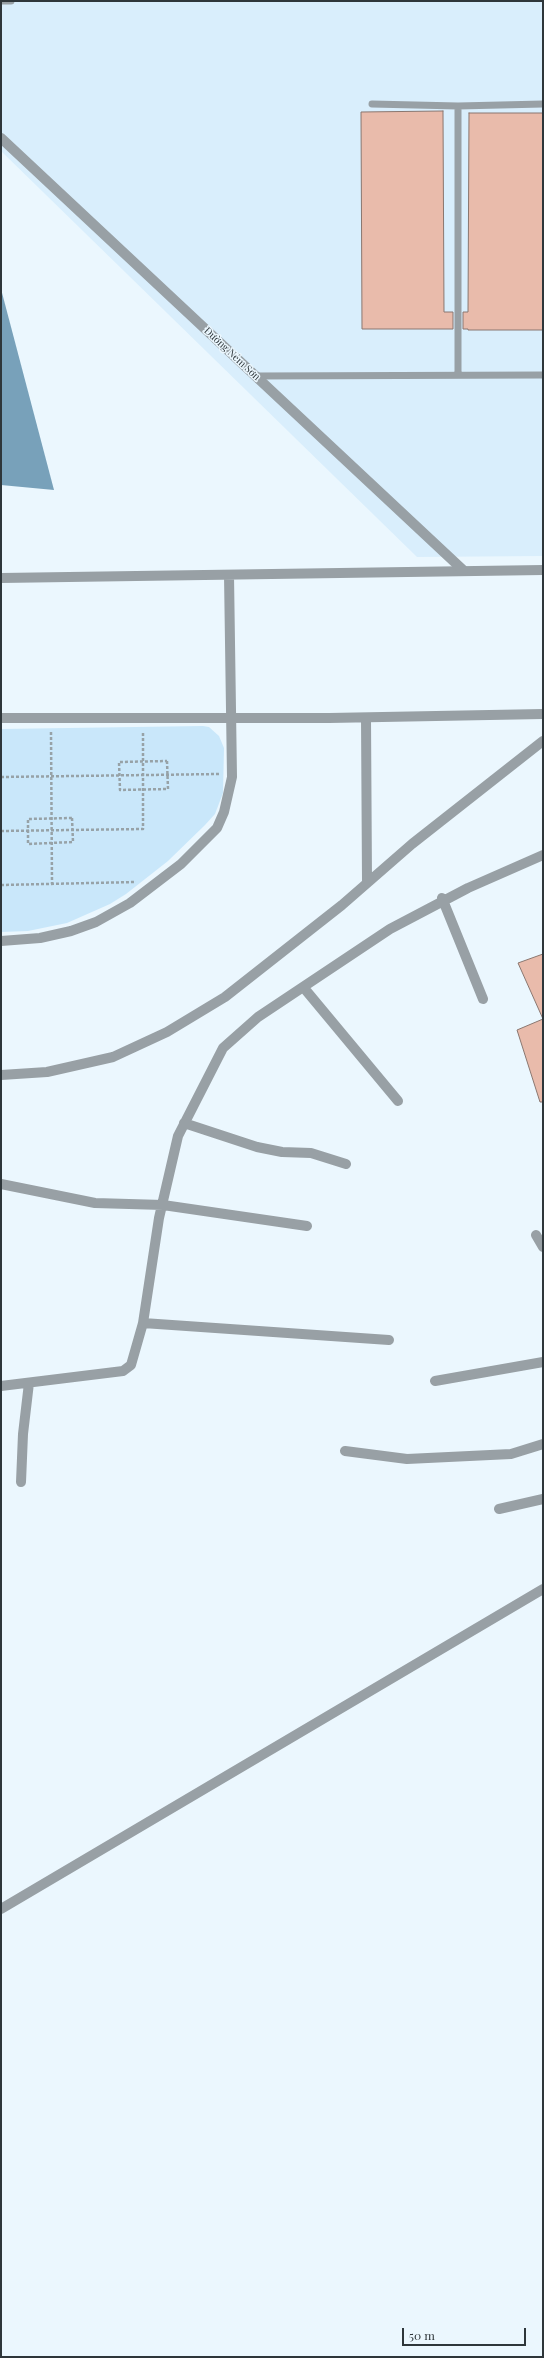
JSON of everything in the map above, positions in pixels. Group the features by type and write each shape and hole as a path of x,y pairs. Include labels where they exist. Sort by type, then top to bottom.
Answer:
{"street":[{"name":"Đường Ném Sơn","path":"1,138 463,570"},
{"path":"1,578 229,576 463,570 543,570"},
{"path":"1,941 40,938 71,931 96,922 130,904 202,845 221,821 230,794 232,777 229,576"},
{"path":"1,718 232,719 543,714"},
{"path":"366,718 368,881"},
{"path":"1,1075 47,1072 113,1057 167,1032 225,997 342,905 368,881 543,741"},
{"path":"1,1386 123,1371 131,1365 143,1323 163,1205 178,1136 223,1048 258,1017 304,988 390,929 468,888 543,856"},
{"path":"442,898 483,999"},
{"path":"304,988 398,1101"},
{"path":"184,1123 257,1147 282,1152 311,1153 346,1164"},
{"path":"1,1184 95,1203 163,1205 307,1226"},
{"path":"536,1235 543,1247"},
{"path":"143,1323 389,1340"},
{"path":"435,1381 543,1362"},
{"path":"21,1482 23,1434 29,1383"},
{"path":"345,1451 407,1459 511,1454 543,1444"},
{"path":"499,1509 543,1499"},
{"path":"1,1909 543,1589"}],"lane":[{"path":"1,1 11,1"},
{"path":"372,104 458,106 543,104"},
{"path":"458,106 458,375"},
{"path":"256,376 543,375"}],"path":[{"path":"1,831 143,829 143,731"},
{"path":"50,732 52,884"},
{"path":"143,761 167,761 168,789 120,790 120,762 143,761"},
{"path":"1,777 220,774"},
{"path":"51,818 72,818 73,842 28,844 28,819 51,818"},
{"path":"1,885 136,882"}],"shaded area":[{"path":"1,1 543,1 543,556 417,557 1,151"},
{"path":"1,289 54,490 1,485"},
{"path":"209,727 219,736 224,748 223,793 215,814 205,825 168,861 126,894 110,904 67,923 28,931 1,932 1,729"}],"building":[{"path":"443,111 444,312 453,312 453,329 362,329 361,112"},
{"path":"469,113 543,113 543,330 463,329 463,312 468,312"},
{"path":"543,954 543,1019 518,963"},
{"path":"543,1019 543,1102 540,1102 517,1030"}]}
